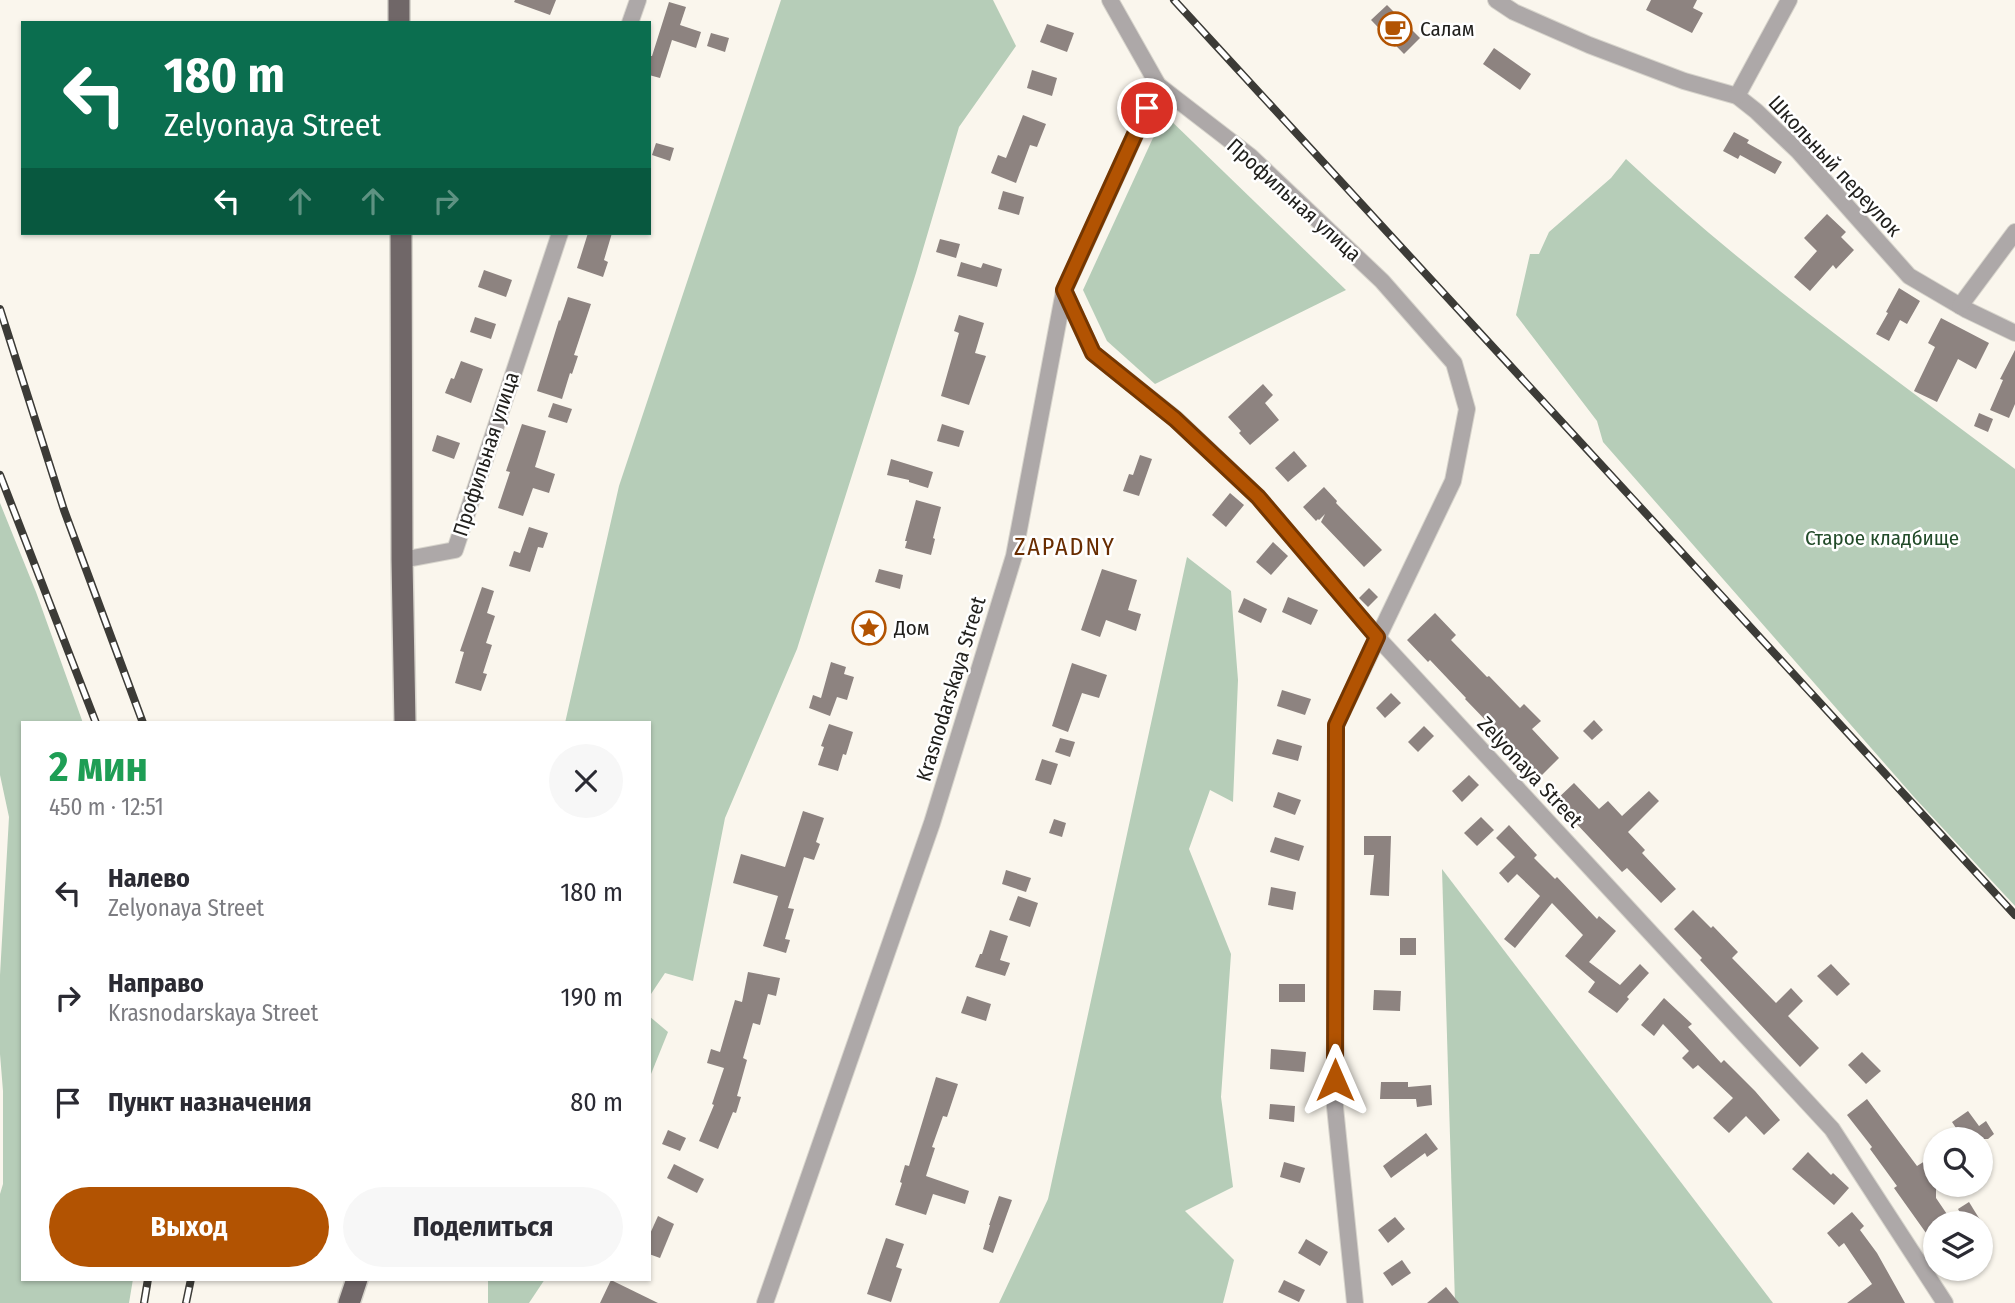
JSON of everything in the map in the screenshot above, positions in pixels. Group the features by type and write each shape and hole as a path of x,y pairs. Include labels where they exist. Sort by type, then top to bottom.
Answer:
{"main road":[{"path":"399,0 399,21"},
{"path":"401,235 405,721"},
{"path":"349,1303 356,1281"}],"street":[{"path":"631,21 638,0"},
{"name":"Профильная улица","path":"1110,0 1158,85 1250,156 1382,281 1454,363 1467,409 1453,481 1377,637"},
{"name":"Школьный переулок","path":"1496,0 1514,12 1588,45 1737,96 1798,151 1909,276 1960,306 2015,333"},
{"path":"1737,96 1789,0"},
{"name":"Krasnodarskaya Street","path":"765,1303 932,823 1014,556 1064,290 1158,85"},
{"path":"1960,306 2015,232"},
{"name":"Профильная улица","path":"402,560 455,550 559,235"},
{"name":"Zelyonaya Street","path":"1064,290 1093,353 1175,419 1258,497 1377,637 1832,1129 1945,1303"},
{"path":"1355,1303 1335,1107 1336,725 1377,637"}],"green space":[{"path":"781,0 993,0 1016,46 959,127 916,273 797,649 725,818 693,981 665,973 651,994 651,721 565,721 619,486"},
{"path":"1164,114 1346,290 1155,384 1107,341 1083,290"},
{"name":"Старое кладбище","path":"1626,159 1767,281 2015,469 2015,906 1914,797 1603,442 1597,421 1516,315 1530,254 1539,254 1549,232 1611,178"},
{"path":"0,503 36,592 82,721 21,721 21,1281 133,1281 129,1303 0,1303 3,1091 0,975 9,817 0,775"},
{"path":"1187,557 1231,591 1238,680 1233,802 1210,790 1189,849 1231,954 1221,1097 1233,1187 1185,1211 1234,1260 1223,1303 999,1303 1048,1199"},
{"path":"1442,869 1773,1303 1455,1303"},
{"path":"651,1018 668,1032 651,1074"},
{"path":"488,1281 544,1281 529,1303 488,1303"}],"building":[{"path":"556,0 550,15 514,2"},
{"path":"1651,0 1697,0 1693,8 1703,13 1692,33 1646,10"},
{"path":"669,2 686,7 680,25 701,32 696,48 672,40 660,78 651,76 652,56"},
{"name":"Салам","path":"1387,5 1420,38 1404,54 1371,20"},
{"path":"1047,24 1074,33 1067,52 1040,42"},
{"path":"711,33 729,38 725,52 707,46"},
{"path":"1494,48 1531,74 1520,90 1483,64"},
{"path":"1032,70 1057,78 1052,96 1027,88"},
{"path":"1023,115 1046,124 1037,147 1030,145 1016,183 991,173 998,155 1006,158"},
{"path":"1734,132 1749,140 1747,143 1782,162 1775,174 1740,155 1738,159 1723,151"},
{"path":"656,143 674,148 670,161 652,155"},
{"path":"1003,191 1024,197 1019,215 998,209"},
{"path":"1827,214 1846,232 1841,237 1854,250 1836,269 1833,265 1810,291 1794,277 1817,251 1804,238"},
{"path":"587,235 611,235 604,260 608,262 603,277 577,268"},
{"path":"940,239 960,244 956,258 936,252"},
{"path":"961,262 981,268 983,263 1002,269 997,287 957,276"},
{"path":"484,270 512,280 506,297 478,287"},
{"path":"1899,288 1920,301 1907,324 1900,320 1889,341 1876,334"},
{"path":"568,297 591,304 574,355 578,356 562,399 537,391"},
{"path":"959,315 984,323 975,353 986,356 969,405 941,396 959,333 954,331"},
{"path":"475,317 496,324 491,339 470,332"},
{"path":"1941,318 1989,343 1976,369 1958,359 1937,402 1914,391 1935,347 1928,343"},
{"path":"2015,350 2015,404 2009,418 1990,410 2003,380 2000,379"},
{"path":"461,361 483,369 471,403 445,393"},
{"path":"1263,384 1273,395 1265,403 1279,420 1250,445 1228,417"},
{"path":"553,403 572,409 567,423 548,417"},
{"path":"1979,413 1993,419 1988,432 1974,426"},
{"path":"522,424 546,431 535,467 555,474 549,493 533,488 523,516 498,508 510,472 506,471"},
{"path":"942,424 964,431 959,447 937,441"},
{"path":"437,435 460,443 454,459 432,451"},
{"path":"1294,451 1307,466 1288,482 1275,468"},
{"path":"1140,455 1152,459 1139,496 1123,491 1129,474 1133,475"},
{"path":"891,459 933,472 928,488 887,475"},
{"path":"1324,487 1382,550 1364,567 1321,522 1325,514 1316,521 1303,507"},
{"path":"1230,493 1244,505 1226,527 1212,515"},
{"path":"916,500 941,507 931,555 905,548"},
{"path":"529,527 548,533 543,548 538,547 530,572 509,566 514,551 520,553"},
{"path":"1273,542 1288,556 1271,575 1256,562"},
{"path":"879,569 903,575 900,589 875,582"},
{"path":"1102,569 1137,580 1128,610 1141,614 1136,631 1106,620 1100,637 1081,630"},
{"path":"482,587 494,591 487,613 495,616 486,643 492,645 483,673 487,674 481,691 455,683 464,652 460,651"},
{"path":"1369,588 1378,597 1368,607 1359,598"},
{"path":"1288,597 1318,610 1311,625 1282,612"},
{"path":"1244,598 1267,609 1261,623 1238,612"},
{"path":"1435,613 1456,635 1451,640 1487,677 1520,708 1524,704 1541,721 1532,729 1559,758 1537,780 1466,698 1407,640"},
{"path":"831,662 846,667 844,674 854,677 847,700 837,697 830,716 809,708 813,695 821,698"},
{"path":"1072,663 1107,675 1099,698 1082,693 1068,732 1052,726"},
{"path":"1282,690 1311,699 1305,715 1277,706"},
{"path":"1391,693 1401,703 1385,718 1376,708"},
{"path":"1594,720 1603,730 1592,740 1583,731"},
{"path":"829,724 853,732 838,771 818,765"},
{"path":"1424,726 1434,736 1418,752 1408,742"},
{"path":"1060,738 1075,742 1070,757 1055,752"},
{"path":"1277,739 1302,746 1298,761 1272,754"},
{"path":"1042,759 1058,764 1051,785 1035,780"},
{"path":"1469,775 1479,785 1462,802 1452,791"},
{"path":"1574,783 1599,809 1608,801 1622,816 1649,791 1659,801 1628,832 1645,850 1642,853 1676,889 1661,903 1627,868 1622,872 1555,801"},
{"path":"1278,792 1301,800 1295,815 1273,807"},
{"path":"803,811 824,818 816,842 820,844 814,860 804,857 788,908 794,909 785,939 790,940 786,953 763,946 778,896 733,883 741,854 785,867"},
{"path":"1481,817 1494,830 1477,846 1464,833"},
{"path":"1054,819 1066,823 1062,837 1049,833"},
{"path":"1509,825 1537,855 1534,858 1555,879 1557,877 1597,919 1599,916 1616,931 1589,962 1620,985 1640,964 1649,973 1627,997 1629,999 1617,1013 1588,992 1595,982 1565,956 1583,935 1552,903 1515,948 1504,939 1540,896 1517,874 1508,883 1499,873 1515,857 1496,838"},
{"path":"1364,836 1391,836 1389,896 1370,895 1374,855 1364,855"},
{"path":"1275,837 1304,846 1299,861 1270,852"},
{"path":"1006,870 1031,878 1026,892 1002,884"},
{"path":"1271,887 1296,892 1293,910 1268,905"},
{"path":"1018,896 1038,903 1030,927 1009,920"},
{"path":"1693,910 1738,952 1732,958 1776,1003 1791,988 1803,1001 1788,1016 1819,1048 1800,1067 1674,929"},
{"path":"990,930 1008,936 1000,960 1010,963 1005,976 975,967"},
{"path":"1400,938 1416,938 1416,955 1400,955"},
{"path":"1831,964 1850,984 1837,996 1817,976"},
{"path":"748,972 780,978 776,996 768,994 760,1025 753,1023 743,1058 747,1060 737,1096 741,1097 718,1149 699,1141 714,1105 712,1104 724,1068 707,1063 711,1049 720,1052 735,1000 742,1002"},
{"path":"1279,984 1305,984 1305,1002 1279,1002"},
{"path":"1374,990 1401,991 1400,1011 1373,1010"},
{"path":"967,996 991,1004 986,1021 961,1013"},
{"path":"1664,998 1692,1024 1688,1027 1721,1063 1724,1060 1780,1120 1764,1135 1746,1116 1729,1133 1713,1118 1733,1098 1698,1065 1693,1069 1682,1058 1689,1051 1663,1024 1654,1036 1641,1025"},
{"path":"1271,1049 1306,1052 1304,1072 1270,1069"},
{"path":"1862,1052 1881,1071 1866,1084 1848,1065"},
{"path":"936,1077 958,1084 947,1117 943,1116 932,1147 935,1148 926,1176 969,1191 965,1204 933,1194 926,1215 895,1205 905,1165 909,1166"},
{"path":"1381,1082 1408,1082 1408,1087 1431,1085 1432,1105 1417,1107 1416,1099 1380,1099"},
{"path":"1867,1099 1917,1166 1923,1162 1923,1197 1936,1197 1945,1211 1923,1211 1923,1229 1894,1188 1897,1186 1870,1149 1872,1147 1847,1115"},
{"path":"1270,1104 1295,1106 1294,1122 1269,1119"},
{"path":"1968,1111 1979,1126 1986,1121 1990,1127 1955,1127 1952,1122"},
{"path":"668,1130 686,1138 680,1151 662,1144"},
{"path":"1426,1133 1438,1149 1427,1157 1425,1153 1391,1178 1383,1166"},
{"path":"1808,1152 1831,1175 1833,1173 1849,1188 1834,1205 1792,1169"},
{"path":"1284,1162 1305,1168 1300,1183 1280,1177"},
{"path":"674,1164 704,1179 697,1193 667,1178"},
{"path":"999,1196 1012,1200 993,1253 983,1249"},
{"path":"1969,1202 1975,1211 1959,1211 1958,1209"},
{"path":"1852,1212 1864,1226 1860,1230 1877,1253 1905,1303 1847,1303 1872,1284 1844,1243 1839,1247 1827,1233"},
{"path":"658,1216 674,1224 660,1258 651,1255 651,1232"},
{"path":"1395,1217 1405,1229 1388,1243 1378,1230"},
{"path":"886,1238 904,1244 896,1267 902,1269 891,1302 867,1294"},
{"path":"1306,1239 1328,1252 1320,1266 1298,1253"},
{"path":"1402,1260 1411,1273 1392,1286 1383,1273"},
{"path":"1284,1280 1305,1290 1299,1302 1278,1292"},
{"path":"611,1281 613,1281 658,1303 600,1303"},
{"path":"1446,1287 1459,1303 1427,1303"}],"railway":[{"path":"1174,0 2015,915"},
{"path":"0,309 64,510 142,721"},
{"path":"0,475 95,721"},
{"path":"144,1303 148,1281"},
{"path":"186,1303 191,1281"}],"place":[{"name":"Салам","path":"1395,29"},
{"name":"Дом","path":"869,628"}],"district":[{"name":"ZAPADNY","path":"1065,547"}],"route":[{"path":"1147,108 1064,290 1093,353 1175,419 1258,497 1377,637 1336,725 1335,1080"}]}
